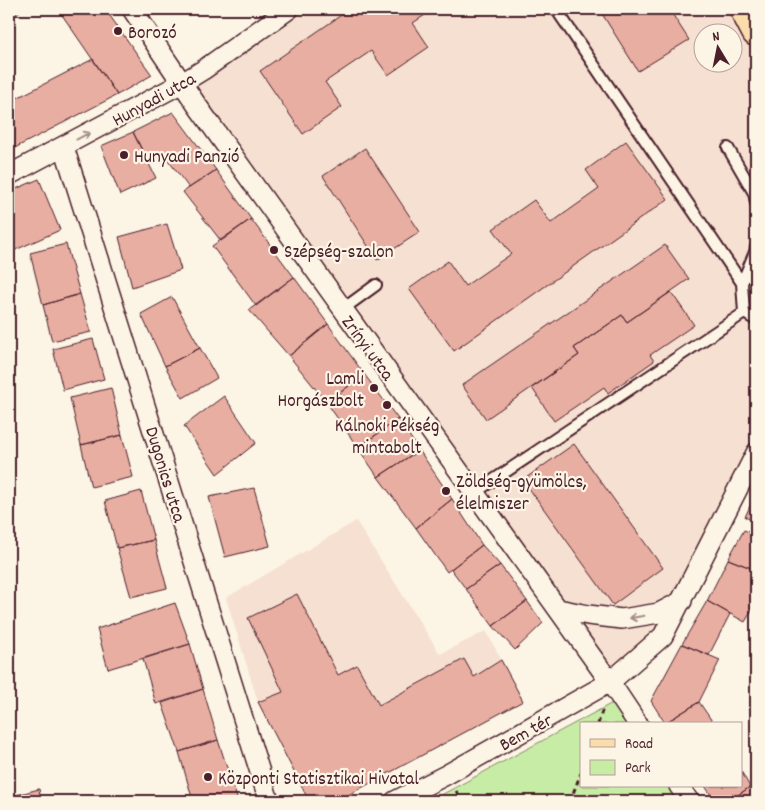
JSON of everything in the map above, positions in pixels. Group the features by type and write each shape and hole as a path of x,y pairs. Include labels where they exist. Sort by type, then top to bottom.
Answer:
{"main road":[{"path":"744,9 756,32"}],"street":[{"name":"Zrínyi utca","path":"132,9 196,104 610,682"},
{"name":"Hunyadi utca","path":"9,175 182,83 289,9"},
{"name":"Dugonics utca","path":"64,147 270,801"},
{"name":"Bem tér","path":"395,801 446,775 610,682 664,636 756,453"},
{"path":"558,609 622,619 659,613 682,601"},
{"path":"610,682 637,722"},
{"path":"680,788 689,801"}],"lane":[{"path":"556,9 742,283"},
{"path":"728,148 754,193 756,203"},
{"path":"744,313 742,283 756,247"},
{"path":"342,309 376,284"},
{"path":"744,313 756,320"},
{"path":"474,493 744,313"}],"path":[{"path":"570,801 580,776"}],"shaded area":[{"path":"289,9 744,9 756,32 756,453 682,601 610,682 182,83"},
{"path":"356,521 440,654 486,631 523,701 337,801 309,801 258,702 226,598"}],"green space":[{"path":"618,700 632,722 580,722 580,788 673,788 682,801 430,801"}],"building":[{"path":"9,9 23,9 9,18"},
{"path":"58,9 105,9 152,75 117,95"},
{"path":"350,9 434,9 413,23 429,47 388,75 371,51 325,82 342,107 303,134 260,71"},
{"path":"599,9 669,9 689,40 638,71"},
{"path":"93,59 117,95 9,151 9,102"},
{"path":"173,112 216,170 189,188 165,156 148,163 133,132"},
{"name":"Hunyadi Panzió","path":"133,132 156,178 120,195 101,146"},
{"path":"626,141 668,199 454,351 409,289 448,261 465,286 511,254 493,229 534,200 551,223 599,189 586,170"},
{"path":"365,148 420,232 377,260 323,176"},
{"path":"216,170 251,219 221,241 183,192"},
{"path":"39,179 60,230 13,251 9,240 9,192"},
{"path":"251,219 294,277 256,306 212,246"},
{"path":"167,224 181,270 132,287 119,237"},
{"path":"66,244 80,294 43,305 30,253"},
{"path":"665,245 689,279 627,322 622,315 574,348 579,355 486,419 462,385"},
{"path":"294,277 328,324 289,356 249,310"},
{"path":"671,292 694,325 650,355 654,361 608,393 604,387 554,421 532,388 579,355 574,348 622,315 627,322"},
{"path":"80,294 91,332 52,341 43,305"},
{"path":"172,297 200,348 165,366 141,314"},
{"path":"328,324 364,374 327,403 289,356"},
{"path":"93,339 104,379 63,390 53,349"},
{"path":"200,348 217,378 183,398 165,366"},
{"path":"364,374 398,419 358,448 327,403"},
{"path":"111,388 122,435 81,445 70,398"},
{"path":"224,396 256,443 217,474 184,426"},
{"path":"398,419 419,450 378,477 358,448"},
{"path":"122,435 133,477 91,487 81,445"},
{"path":"574,444 663,568 613,605 523,480"},
{"path":"419,450 452,499 416,528 378,477"},
{"path":"254,488 270,546 225,557 209,497"},
{"path":"141,491 154,540 117,548 105,501"},
{"path":"756,493 756,522 745,517"},
{"path":"452,499 482,545 447,572 416,528"},
{"path":"744,530 756,535 756,570 728,559"},
{"path":"154,540 167,588 131,597 117,548"},
{"path":"482,545 500,565 466,589 451,569"},
{"path":"728,559 756,570 756,603 745,622 707,601"},
{"path":"500,565 527,601 493,626 466,589"},
{"path":"297,594 338,675 357,665 379,705 464,659 474,677 501,660 523,701 337,801 309,801 258,702 283,692 248,618"},
{"path":"527,601 543,623 515,650 493,626"},
{"path":"707,601 730,614 709,655 682,644"},
{"path":"175,603 190,644 108,669 97,629"},
{"path":"190,644 203,689 156,704 143,659"},
{"path":"682,644 720,660 699,702 667,722 664,722 651,701"},
{"path":"203,689 218,740 179,752 162,703"},
{"path":"699,702 713,722 667,722"},
{"name":"Központi Statisztikai Hivatal","path":"218,740 238,801 193,801 179,752"},
{"path":"742,773 750,787 729,801 715,801 706,788 742,788"},
{"path":"750,787 756,801 729,801"},
{"path":"39,789 41,801 9,801 9,797"}],"place":[{"name":"Borozó","path":"118,31"},
{"name":"Hunyadi Panzió","path":"124,155"},
{"name":"Szépség-szalon","path":"274,250"},
{"name":"Lamli Horgászbolt","path":"374,388"},
{"name":"Kálnoki Pékség mintabolt","path":"387,405"},
{"name":"Zöldség-gyümölcs, élelmiszer","path":"446,491"},
{"name":"Központi Statisztikai Hivatal","path":"208,777"}]}
